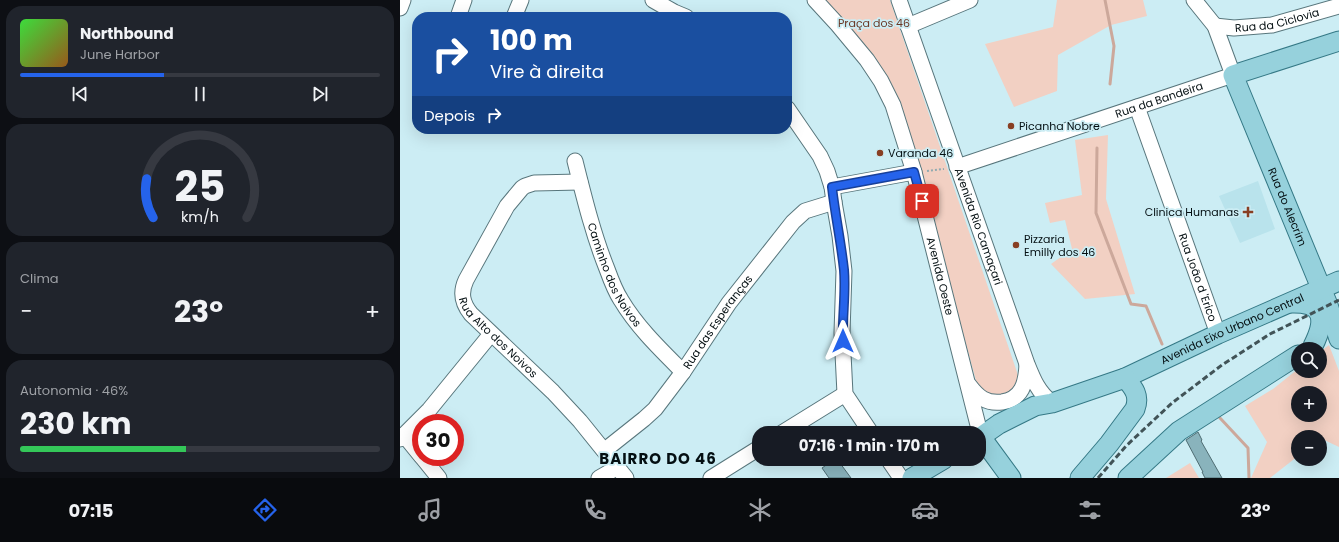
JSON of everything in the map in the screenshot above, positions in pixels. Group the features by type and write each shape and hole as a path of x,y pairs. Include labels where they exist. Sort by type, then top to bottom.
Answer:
{"main road":[{"name":"Rua da Bandeira","path":"1233,75 1338,44"},
{"name":"Rua do Alecrim","path":"1233,75 1338,332"},
{"name":"Avenida Eixo Urbano Central","path":"986,433 999,424 1035,406 1052,403 1125,378 1218,334 1339,281"},
{"path":"1291,303 1310,305 1319,315 1321,319 1321,326 1319,333 1312,342"},
{"path":"1320,342 1338,332"},
{"path":"1128,478 1179,431 1291,360"},
{"path":"1080,478 1135,409 1137,403 1135,391 1125,378"},
{"path":"986,445 1011,478"},
{"path":"912,478 932,466"}],"street":[{"path":"400,8 403,0"},
{"path":"460,12 464,0"},
{"path":"516,12 521,0"},
{"path":"653,0 674,12"},
{"name":"Avenida Oeste","path":"814,0 854,43 881,81 893,105 914,172 977,426"},
{"name":"Avenida Rio Camaçari","path":"899,0 1027,364 1034,382 1042,395 1052,403"},
{"path":"908,26 970,0"},
{"path":"1194,0 1215,26 1233,75"},
{"name":"Rua da Ciclovia","path":"1215,26 1234,28 1272,25 1339,6"},
{"name":"Rua da Bandeira","path":"957,167 1233,75"},
{"name":"Rua João d 'Erico","path":"1137,107 1218,334"},
{"path":"792,115 820,156 828,171 832,187 844,272 842,333 845,394 866,426"},
{"name":"Caminho dos Noivos","path":"575,161 592,228 620,299 633,318 683,372"},
{"path":"832,187 914,172"},
{"name":"Rua Alto dos Noivos","path":"580,182 534,183 525,186 518,192 501,217 466,280 462,291 463,301 468,310 491,334 553,392 580,421 605,450 622,473"},
{"name":"Rua das Esperanças","path":"605,450 655,409 683,372 729,303 793,222 805,212 834,202"},
{"path":"412,448 402,437 428,410 491,334"},
{"path":"967,382 978,396 984,400 991,402 1008,401 1014,398 1022,389 1025,382 1027,364"},
{"path":"793,426 845,394"},
{"path":"711,478 752,452"},
{"path":"429,466 439,478"},
{"path":"893,466 901,478"},
{"path":"599,478 622,473"}],"path":[{"path":"914,172 957,167"}],"shaded area":[{"name":"Clinica Humanas","path":"1258,181 1275,229 1240,243 1219,196"}],"green space":[{"name":"Praça dos 46","path":"825,0 890,0 1018,375 1017,385 1012,391 1004,395 993,396 978,388 901,109"},
{"path":"1057,0 1143,0 1147,16 1111,25 1058,55 1057,91 1014,107 985,44 1053,27"},
{"path":"1108,135 1106,199 1135,294 1085,299 1051,264 1072,249 1065,220 1050,223 1045,203 1082,195 1075,140"},
{"path":"1329,345 1339,371 1339,447 1327,441 1327,430 1291,430 1291,462 1270,478 1251,478 1267,442 1245,406 1273,389 1291,375 1291,378 1327,378 1327,347"},
{"path":"1190,463 1199,478 1166,478"}],"building":[{"path":"1198,432 1202,440 1201,441 1222,478 1205,478 1186,440"},
{"path":"825,466 842,466 851,478 829,478 822,468"}],"waterway":[{"path":"1105,0 1114,46 1110,84"},
{"path":"1097,148 1096,213 1131,304 1146,306 1162,344"},
{"path":"1220,418 1248,448 1249,478"}],"railway":[{"path":"1098,478 1126,446 1172,403 1222,365 1270,334 1339,300"}],"place":[{"name":"Picanha Nobre","path":"1011,126"},
{"name":"Varanda 46","path":"880,153"},
{"name":"Clinica Humanas","path":"1248,212"},
{"name":"Pizzaria Emilly dos 46","path":"1016,245"}],"district":[{"name":"BAIRRO DO 46","path":"658,458"}],"route":[{"path":"843,341 844,272 832,187 914,172 922,201"}]}
